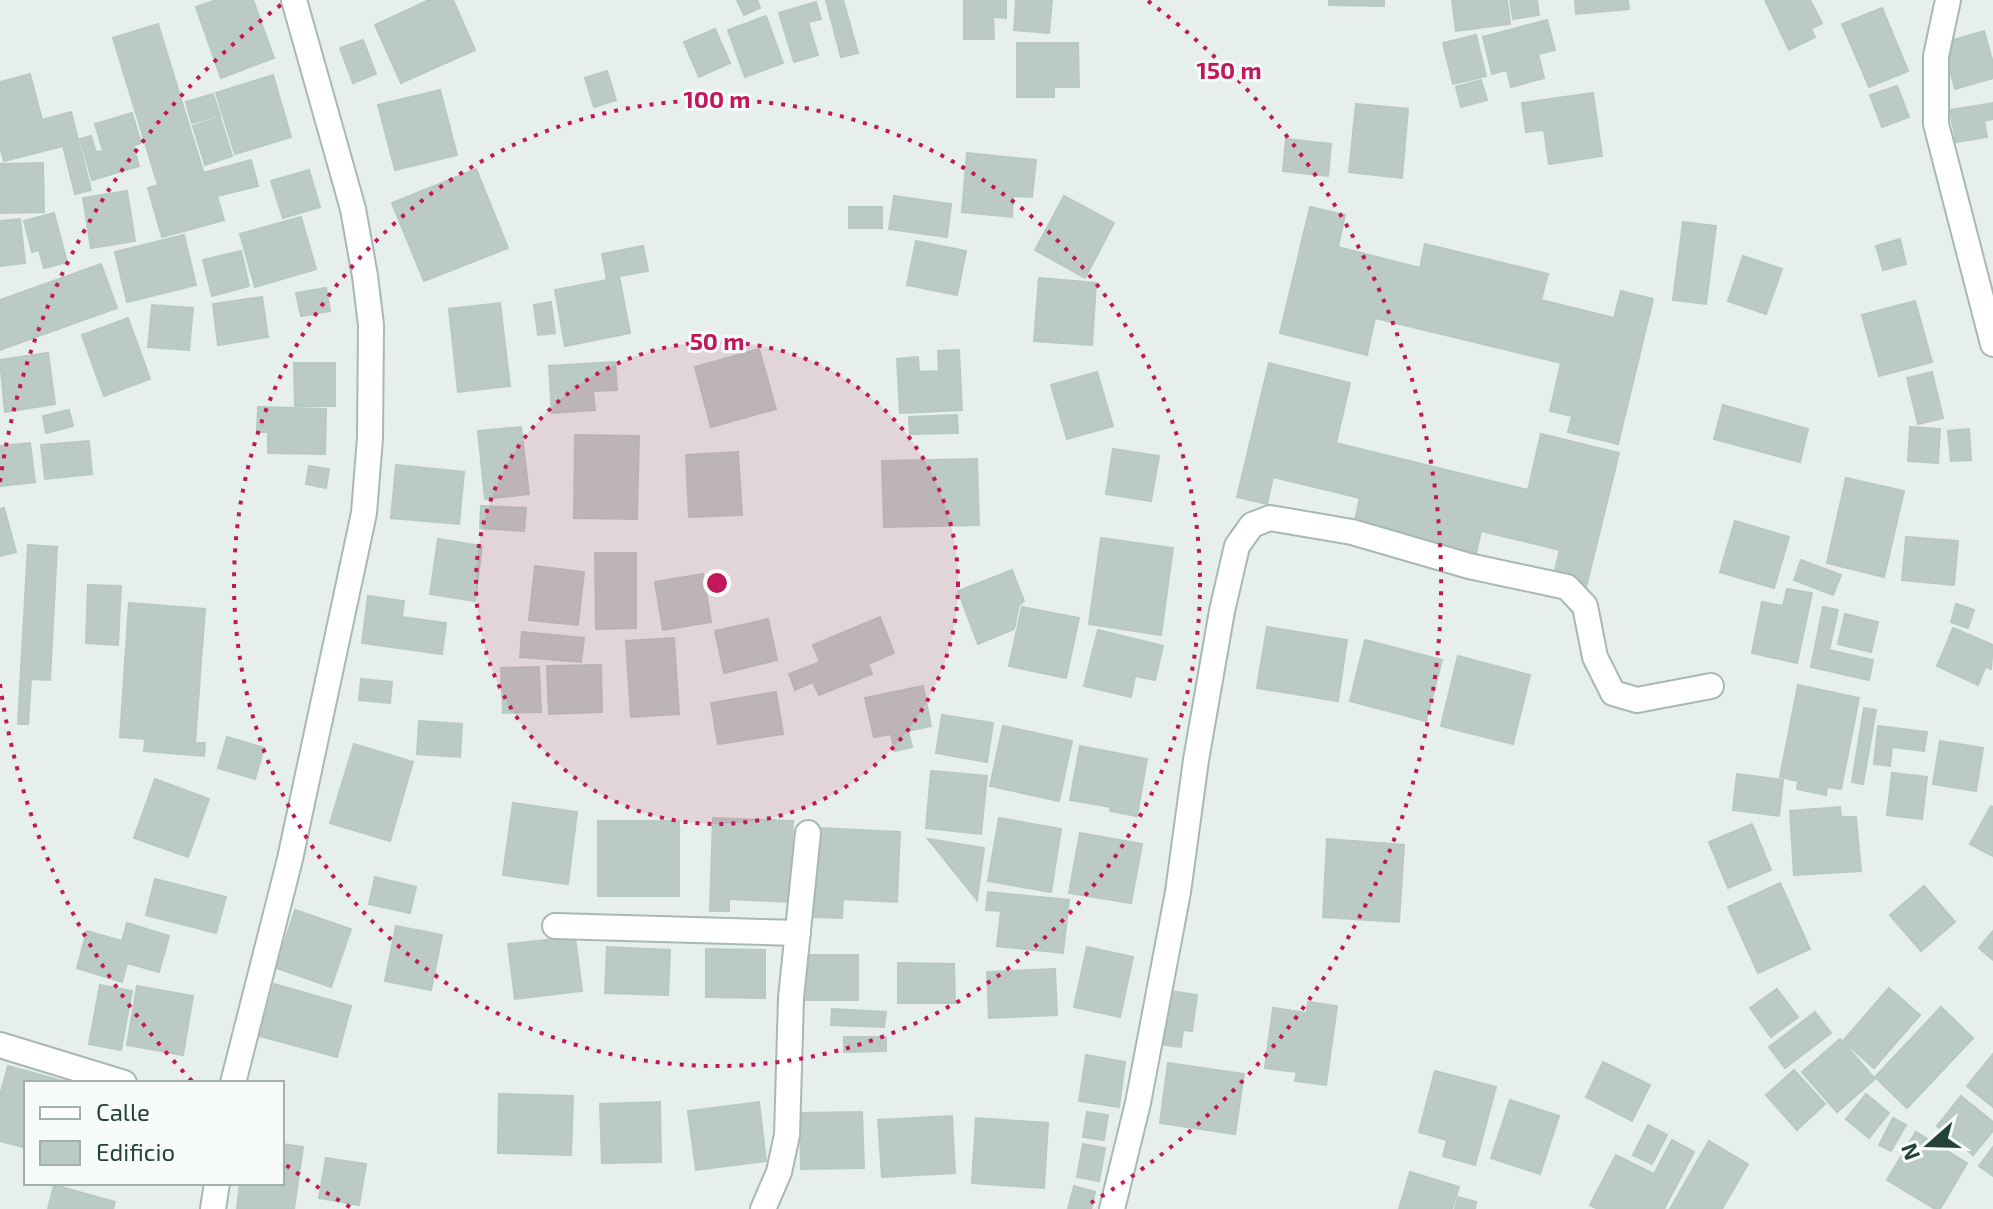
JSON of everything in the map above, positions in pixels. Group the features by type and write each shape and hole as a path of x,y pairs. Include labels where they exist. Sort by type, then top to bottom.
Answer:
{"street":[{"path":"234,1081 290,859 364,513 370,438 371,325 365,276 353,209 294,0"},
{"path":"1948,0 1936,56 1936,124 1993,344"},
{"path":"1112,1209 1138,1103 1178,892 1196,760 1222,611 1237,546 1252,525 1270,518 1352,532 1469,566 1567,587 1585,606 1595,657 1613,693 1637,700 1711,686"},
{"path":"763,1209 779,1172 787,1135 791,998 808,833"},
{"path":"555,926 798,933"},
{"path":"0,1045 117,1081"},
{"path":"213,1209 217,1185"}],"building":[{"path":"216,0 253,0 274,58 221,78 196,7"},
{"path":"429,0 453,0 475,50 401,83 375,25"},
{"path":"737,0 757,0 760,8 744,15"},
{"path":"826,0 843,0 858,53 841,57"},
{"path":"964,0 1006,0 1006,18 993,17 994,39 964,39"},
{"path":"1016,0 1052,0 1049,33 1014,30"},
{"path":"1329,0 1384,0 1384,6 1329,5"},
{"path":"1452,0 1507,0 1510,24 1456,31"},
{"path":"1510,0 1537,0 1539,15 1513,19"},
{"path":"1575,0 1628,0 1629,9 1576,14"},
{"path":"1765,0 1810,0 1822,23 1811,29 1815,37 1789,50"},
{"path":"816,2 821,19 808,22 818,55 794,62 779,13"},
{"path":"1882,8 1908,71 1869,87 1842,24"},
{"path":"766,16 783,63 745,77 728,30"},
{"path":"1547,20 1555,50 1538,54 1544,78 1511,87 1507,70 1492,74 1483,37"},
{"path":"158,24 203,171 158,185 113,38"},
{"path":"715,29 730,63 699,77 684,42"},
{"path":"1984,31 1993,63 1993,78 1955,89 1943,43"},
{"path":"1476,35 1486,76 1453,84 1443,43"},
{"path":"363,40 376,74 353,83 340,48"},
{"path":"1017,43 1078,43 1079,87 1054,87 1054,97 1017,97"},
{"path":"607,71 616,100 594,107 585,78"},
{"path":"30,74 42,120 71,112 91,190 75,194 63,146 4,161 0,146 0,82"},
{"path":"273,75 291,137 235,154 216,93"},
{"path":"1481,80 1487,100 1461,107 1456,87"},
{"path":"1897,86 1909,117 1882,127 1870,95"},
{"path":"440,90 457,155 395,170 378,105"},
{"path":"1593,93 1602,156 1549,164 1544,130 1526,132 1522,103"},
{"path":"213,94 220,115 192,123 186,102"},
{"path":"1993,103 1993,119 1984,121 1987,137 1956,142 1950,110"},
{"path":"1356,104 1408,109 1402,178 1349,172"},
{"path":"132,113 141,143 133,146 139,166 92,180 80,139 91,136 96,152 103,151 95,124"},
{"path":"220,117 232,156 205,165 193,126"},
{"path":"1286,139 1331,144 1328,176 1283,171"},
{"path":"967,153 1036,160 1032,197 1013,196 1012,217 962,212"},
{"path":"251,160 258,186 217,196 224,220 162,237 148,188"},
{"path":"43,163 44,212 0,213 0,164"},
{"path":"476,169 508,248 424,281 392,203"},
{"path":"309,170 320,207 283,218 271,181"},
{"path":"127,191 135,241 91,248 83,198"},
{"path":"894,196 951,204 947,237 889,229"},
{"path":"1064,196 1114,223 1085,278 1035,250"},
{"path":"849,207 882,207 882,228 849,228"},
{"path":"1310,207 1345,215 1338,247 1420,268 1425,244 1548,274 1541,300 1614,318 1621,291 1653,299 1618,444 1568,432 1572,416 1550,411 1561,363 1375,318 1367,355 1280,333"},
{"path":"54,213 67,262 44,268 39,250 32,252 24,221"},
{"path":"301,217 316,269 255,287 240,234"},
{"path":"20,219 25,263 0,266 0,221"},
{"path":"1683,222 1716,226 1706,304 1673,300"},
{"path":"184,235 196,285 127,302 115,252"},
{"path":"1900,239 1906,264 1883,270 1876,246"},
{"path":"916,241 966,251 957,295 907,285"},
{"path":"643,246 648,271 619,276 630,333 565,346 555,290 607,280 602,254"},
{"path":"241,251 249,286 212,296 203,260"},
{"path":"1743,256 1782,269 1766,314 1728,301"},
{"path":"101,264 117,308 0,350 0,300"},
{"path":"1039,278 1096,283 1092,345 1034,341"},
{"path":"326,288 330,311 301,316 296,293"},
{"path":"262,297 268,337 218,345 213,304"},
{"path":"1915,301 1932,362 1879,376 1862,315"},
{"path":"551,302 555,333 538,335 534,305"},
{"path":"500,303 510,386 458,392 449,309"},
{"path":"152,305 193,308 189,350 148,347"},
{"path":"128,318 150,379 104,396 82,335"},
{"path":"759,349 776,409 711,427 695,367"},
{"path":"959,350 962,410 900,413 897,359 918,357 919,372 939,371 938,351"},
{"path":"48,353 55,404 5,412 0,360"},
{"path":"615,362 617,390 593,391 595,410 552,413 549,366"},
{"path":"294,363 335,363 335,406 295,406"},
{"path":"1269,363 1350,383 1336,443 1528,490 1541,434 1619,453 1586,587 1553,578 1560,550 1481,531 1475,558 1353,528 1360,498 1273,477 1267,504 1237,497"},
{"path":"1097,372 1113,426 1067,439 1051,385"},
{"path":"1932,372 1943,418 1918,424 1907,378"},
{"path":"1723,405 1808,429 1800,462 1714,439"},
{"path":"258,407 326,409 325,454 268,453 268,432 257,432"},
{"path":"69,410 73,426 46,433 43,416"},
{"path":"957,415 958,433 910,434 909,417"},
{"path":"521,427 529,494 485,499 478,431"},
{"path":"1910,427 1940,429 1938,463 1908,461"},
{"path":"1969,429 1971,460 1951,461 1948,431"},
{"path":"575,435 639,436 637,519 574,518"},
{"path":"89,441 92,474 45,479 41,445"},
{"path":"30,443 35,482 0,486 0,446"},
{"path":"1113,449 1159,456 1151,501 1106,494"},
{"path":"738,452 742,515 689,517 686,455"},
{"path":"977,459 979,525 884,527 882,461"},
{"path":"396,465 464,472 459,524 391,518"},
{"path":"309,466 329,469 326,488 306,484"},
{"path":"1846,478 1904,491 1884,577 1827,563"},
{"path":"481,506 526,508 524,531 480,528"},
{"path":"4,508 16,552 0,556 0,509"},
{"path":"1735,521 1789,537 1774,588 1720,572"},
{"path":"1906,537 1958,541 1954,585 1902,580"},
{"path":"1101,538 1173,548 1161,635 1089,624"},
{"path":"438,539 482,546 475,601 430,594"},
{"path":"28,545 57,547 50,680 31,679 28,724 18,724"},
{"path":"595,553 636,553 636,628 596,629"},
{"path":"1801,560 1841,575 1833,595 1794,580"},
{"path":"535,566 584,572 578,625 529,620"},
{"path":"1012,570 1024,601 1019,605 1014,629 978,644 958,591"},
{"path":"703,574 711,622 663,630 655,582"},
{"path":"88,585 121,586 118,645 86,643"},
{"path":"1787,589 1812,593 1797,663 1752,653 1762,602 1783,606"},
{"path":"368,596 404,601 402,617 446,623 442,654 362,643"},
{"path":"129,603 205,609 195,743 205,743 204,756 144,751 145,739 120,737"},
{"path":"1956,604 1974,610 1968,628 1951,622"},
{"path":"1022,607 1079,618 1066,678 1009,666"},
{"path":"1823,607 1838,610 1829,650 1873,660 1869,680 1811,667"},
{"path":"1845,614 1878,622 1871,652 1838,644"},
{"path":"880,617 894,653 868,664 872,674 819,695 813,682 795,690 789,674 820,662 813,645"},
{"path":"768,619 777,660 724,673 715,631"},
{"path":"1267,627 1347,640 1338,701 1257,688"},
{"path":"1953,628 1993,645 1991,669 1944,650"},
{"path":"1098,630 1163,646 1155,680 1135,676 1131,697 1084,686"},
{"path":"522,632 584,638 581,662 520,657"},
{"path":"674,638 679,714 631,717 626,641"},
{"path":"1365,640 1442,660 1426,721 1350,701"},
{"path":"1944,650 1985,668 1978,685 1937,666"},
{"path":"1458,656 1530,675 1513,744 1441,726"},
{"path":"601,665 602,712 549,714 547,666"},
{"path":"539,667 541,712 503,713 501,668"},
{"path":"361,679 392,682 390,703 359,700"},
{"path":"1798,685 1859,698 1841,789 1827,787 1826,795 1797,789 1798,781 1780,777"},
{"path":"923,686 931,726 908,731 912,747 895,751 891,734 874,737 865,698"},
{"path":"776,692 783,734 718,744 711,703"},
{"path":"1864,708 1876,710 1863,784 1852,782"},
{"path":"942,715 993,723 987,762 936,753"},
{"path":"419,721 462,724 460,757 417,754"},
{"path":"1003,726 1072,741 1059,801 990,786"},
{"path":"1878,726 1927,732 1924,751 1892,747 1890,766 1874,764"},
{"path":"227,737 264,748 255,779 218,768"},
{"path":"1940,741 1983,748 1976,791 1933,784"},
{"path":"354,744 413,762 390,841 330,823"},
{"path":"1080,746 1147,759 1137,816 1110,811 1111,807 1070,800"},
{"path":"931,771 987,776 981,834 926,828"},
{"path":"1892,773 1927,777 1922,819 1887,815"},
{"path":"1737,774 1783,780 1779,816 1733,810"},
{"path":"155,779 209,799 188,857 134,838"},
{"path":"513,803 577,812 568,884 503,875"},
{"path":"1840,807 1841,817 1856,817 1861,871 1794,875 1790,811"},
{"path":"1993,807 1993,856 1970,844"},
{"path":"713,818 793,821 790,902 729,899 729,911 710,911"},
{"path":"999,818 1061,829 1051,892 988,881"},
{"path":"598,821 679,821 679,896 598,896"},
{"path":"1752,824 1771,870 1728,888 1709,842"},
{"path":"818,828 900,832 897,902 843,899 842,918 814,917"},
{"path":"1080,833 1142,844 1131,903 1069,893"},
{"path":"928,839 984,848 977,900"},
{"path":"1327,839 1404,845 1399,922 1323,917"},
{"path":"375,877 416,887 410,913 369,904"},
{"path":"155,879 226,897 216,933 146,915"},
{"path":"1780,883 1810,949 1758,973 1728,907"},
{"path":"1924,886 1955,922 1921,951 1890,915"},
{"path":"988,892 1069,900 1063,953 997,946 1001,911 986,910"},
{"path":"295,910 351,929 331,987 276,968"},
{"path":"127,923 169,936 159,972 127,963 122,982 77,968 87,931 122,941"},
{"path":"396,926 442,935 431,990 385,981"},
{"path":"1993,931 1993,960 1979,948"},
{"path":"575,937 582,991 515,999 508,944"},
{"path":"607,947 670,950 668,995 605,993"},
{"path":"1087,947 1133,957 1120,1017 1074,1007"},
{"path":"706,949 765,950 765,998 706,997"},
{"path":"803,955 858,955 858,1000 803,1000"},
{"path":"898,963 954,964 955,1003 898,1003"},
{"path":"1055,969 1057,1015 989,1018 987,972"},
{"path":"274,984 351,1006 337,1057 260,1036"},
{"path":"100,985 132,991 121,1050 89,1044"},
{"path":"137,986 193,996 183,1055 127,1045"},
{"path":"1889,988 1920,1015 1874,1068 1843,1041"},
{"path":"1777,989 1798,1017 1771,1037 1750,1008"},
{"path":"1164,990 1197,995 1192,1031 1183,1030 1181,1047 1157,1044"},
{"path":"1308,1002 1337,1006 1326,1085 1295,1081 1297,1072 1265,1068 1273,1008 1307,1013"},
{"path":"1941,1007 1973,1038 1907,1108 1875,1077"},
{"path":"832,1009 886,1012 884,1027 831,1025"},
{"path":"1815,1012 1831,1033 1785,1068 1769,1047"},
{"path":"844,1037 886,1037 886,1051 844,1052"},
{"path":"1840,1039 1875,1079 1837,1112 1802,1072"},
{"path":"1993,1054 1993,1107 1967,1086"},
{"path":"1086,1055 1125,1062 1119,1107 1079,1101"},
{"path":"1603,1062 1650,1085 1632,1121 1586,1097"},
{"path":"1168,1063 1244,1074 1235,1134 1160,1123"},
{"path":"8,1066 62,1081 24,1081 24,1147 0,1141 0,1095"},
{"path":"1794,1070 1825,1104 1797,1130 1766,1095"},
{"path":"1435,1071 1496,1087 1475,1165 1443,1156 1447,1140 1419,1132"},
{"path":"499,1094 573,1096 571,1155 498,1153"},
{"path":"1866,1094 1889,1113 1869,1138 1846,1119"},
{"path":"1961,1096 1993,1122 1993,1131 1973,1155 1937,1126"},
{"path":"1510,1100 1559,1116 1540,1174 1491,1158"},
{"path":"660,1102 661,1162 602,1163 600,1104"},
{"path":"759,1102 766,1161 696,1170 688,1111"},
{"path":"862,1112 864,1168 801,1169 800,1113"},
{"path":"1087,1112 1108,1115 1104,1140 1083,1137"},
{"path":"952,1116 955,1173 882,1177 878,1120"},
{"path":"976,1118 1048,1123 1044,1188 972,1183"},
{"path":"1893,1118 1906,1125 1891,1151 1879,1145"},
{"path":"1648,1125 1667,1135 1652,1164 1633,1155"},
{"path":"1916,1132 1967,1163 1940,1209 1935,1209 1887,1180"},
{"path":"1672,1140 1694,1152 1664,1209 1598,1209 1590,1205 1616,1155 1654,1174"},
{"path":"1709,1141 1748,1164 1722,1209 1670,1209"},
{"path":"284,1144 303,1147 294,1209 237,1209 240,1185 284,1185"},
{"path":"1083,1144 1105,1148 1099,1181 1077,1177"},
{"path":"1993,1147 1993,1176 1979,1166"},
{"path":"326,1158 366,1164 359,1205 319,1198"},
{"path":"1410,1172 1459,1187 1452,1209 1399,1209"},
{"path":"54,1185 115,1202 113,1209 48,1209"},
{"path":"1074,1186 1095,1192 1091,1209 1068,1209"},
{"path":"1458,1197 1476,1202 1475,1209 1455,1209"}]}
